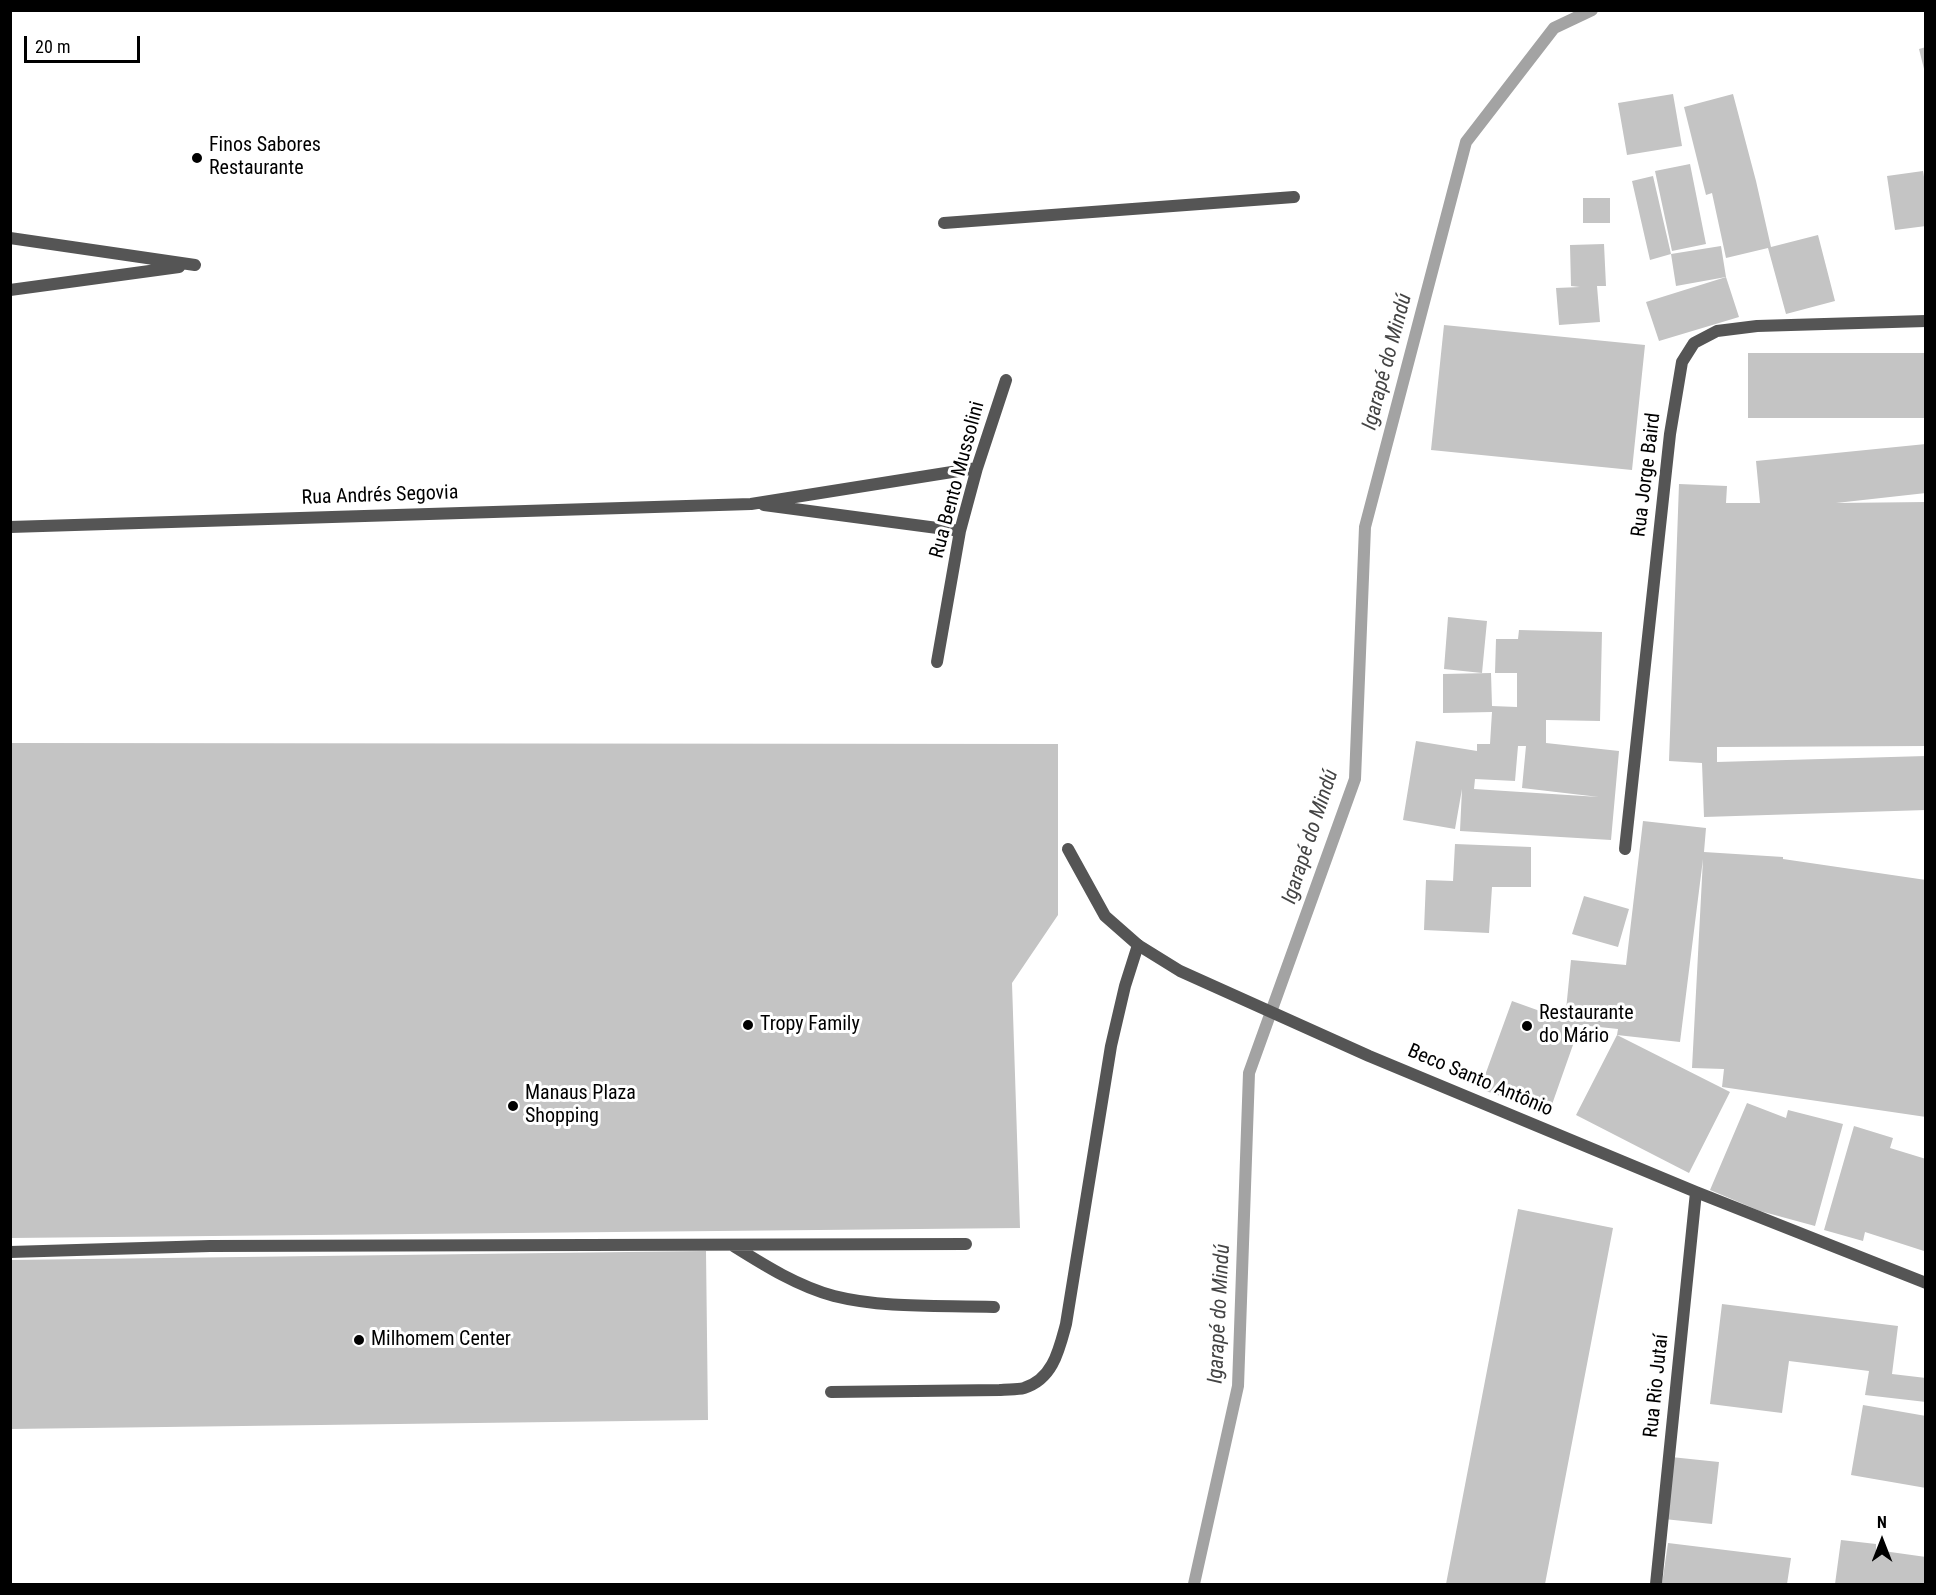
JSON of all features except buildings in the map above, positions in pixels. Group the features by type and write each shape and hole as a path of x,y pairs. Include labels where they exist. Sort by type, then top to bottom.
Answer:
{"street":[{"path":"944,223 1294,197"},
{"path":"10,238 195,265 10,290"},
{"name":"Rua Jorge Baird","path":"1625,849 1670,434 1682,362 1694,343 1717,331 1757,326 1926,321"},
{"name":"Rua Bento Mussolini","path":"937,662 960,531 977,468 1006,380"},
{"name":"Rua Andrés Segovia","path":"10,527 751,504 977,468"},
{"name":"Rua Andrés Segovia","path":"751,504 960,531"},
{"name":"Beco Santo Antônio","path":"1068,849 1106,916 1138,945 1180,971 1369,1056 1696,1192 1926,1283"},
{"path":"831,1392 1000,1390 1024,1388 1044,1377 1057,1357 1066,1324 1111,1046 1125,986 1138,945"},
{"name":"Rua Rio Jutaí","path":"1656,1584 1696,1192"},
{"path":"731,1244 772,1270 835,1296 890,1304 994,1307"},
{"path":"10,1251 210,1246 966,1244"}],"waterway":[{"name":"Igarapé do Mindú","path":"1194,1584 1238,1386 1249,1073 1355,779 1365,527 1466,142 1554,28 1592,10"}],"place":[{"name":"Finos Sabores Restaurante","path":"197,158"},
{"name":"Tropy Family","path":"748,1025"},
{"name":"Restaurante do Mário","path":"1527,1026"},
{"name":"Manaus Plaza Shopping","path":"513,1106"},
{"name":"Milhomem Center","path":"359,1340"}]}
